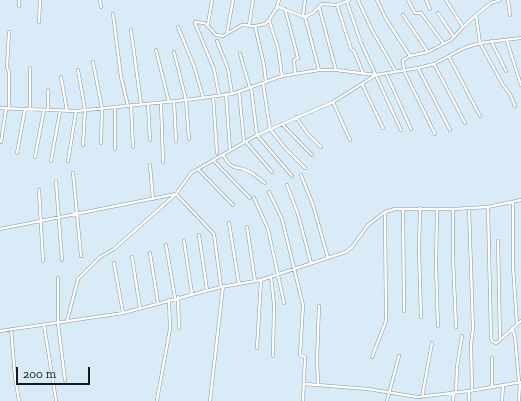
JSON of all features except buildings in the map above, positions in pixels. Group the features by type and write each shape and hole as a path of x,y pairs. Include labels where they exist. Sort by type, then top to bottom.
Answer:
{"street":[{"path":"19,0 19,6"},
{"path":"38,22 40,0"},
{"path":"100,0 100,7"},
{"path":"208,24 212,0"},
{"path":"227,34 233,0"},
{"path":"249,25 252,0"},
{"path":"219,95 214,69 195,23 205,23 220,36 223,36 242,25 255,26 265,24 276,9 279,0"},
{"path":"306,0 304,16 319,70"},
{"path":"358,0 372,30 396,72"},
{"path":"377,0 386,19 410,56"},
{"path":"408,0 415,13 421,13 444,44"},
{"path":"426,0 430,9"},
{"path":"446,0 462,27"},
{"path":"435,134 404,70 403,60 410,56 428,52 451,40 462,27 476,15 491,3 500,0"},
{"path":"508,0 510,15"},
{"path":"276,9 285,9 304,16 313,13 319,6 324,4 337,5 348,1 361,43 401,130"},
{"path":"337,5 351,49 354,51 364,73"},
{"path":"319,6 336,70"},
{"path":"285,9 298,58 294,60 295,74"},
{"path":"438,13 454,36"},
{"path":"112,14 121,77 128,106"},
{"path":"403,15 428,52"},
{"path":"476,15 480,43 503,85 510,94 515,106"},
{"path":"269,20 278,48 282,76"},
{"path":"255,26 264,65 270,129 305,168"},
{"path":"178,27 194,66 203,98"},
{"path":"130,30 141,104"},
{"path":"1,142 7,109 9,32"},
{"path":"0,108 76,111 203,98 232,94 282,76 319,70 336,70 376,75 434,64 464,48 480,43 507,41 521,38"},
{"path":"217,41 228,69 232,94"},
{"path":"491,41 506,71"},
{"path":"507,41 521,85"},
{"path":"156,50 169,102"},
{"path":"174,52 186,100 189,139"},
{"path":"240,54 251,87 257,135 292,176"},
{"path":"449,57 480,116"},
{"path":"93,62 102,108 101,143"},
{"path":"434,64 465,123"},
{"path":"30,68 30,110"},
{"path":"418,68 450,130"},
{"path":"78,70 85,110 83,145"},
{"path":"386,73 411,129"},
{"path":"67,322 78,279 100,256 114,249 176,194 191,173 257,135 333,102 376,75"},
{"path":"61,77 66,111"},
{"path":"362,84 383,128"},
{"path":"48,90 48,110"},
{"path":"239,91 245,142 272,172"},
{"path":"226,94 230,150"},
{"path":"213,96 217,153"},
{"path":"174,101 176,141"},
{"path":"161,102 163,162"},
{"path":"333,102 350,140"},
{"path":"148,104 150,140"},
{"path":"131,105 134,147"},
{"path":"115,107 115,149"},
{"path":"17,152 25,109"},
{"path":"35,157 44,110"},
{"path":"51,161 60,111"},
{"path":"68,161 76,111"},
{"path":"296,117 307,133 321,148"},
{"path":"282,124 312,155"},
{"path":"223,155 229,164 234,168 243,168 265,183"},
{"path":"213,160 250,198"},
{"path":"150,165 153,199"},
{"path":"198,169 233,205"},
{"path":"72,173 81,256"},
{"path":"301,175 313,206 328,258"},
{"path":"56,182 62,260"},
{"path":"287,185 298,214 311,263"},
{"path":"39,190 43,261"},
{"path":"269,192 282,219 303,305 300,355 305,357 303,401"},
{"path":"0,229 176,194"},
{"path":"176,194 214,234 222,286 210,401"},
{"path":"254,198 268,229 284,303"},
{"path":"0,331 123,313 222,286 271,277 349,251 368,225 385,212 395,209 453,209 488,207 521,200"},
{"path":"513,202 513,267 517,324"},
{"path":"488,207 490,338 496,343 521,321"},
{"path":"420,208 419,250 421,317"},
{"path":"469,401 473,329 470,208"},
{"path":"403,209 404,311"},
{"path":"437,209 436,266 438,326"},
{"path":"453,209 453,258 456,327"},
{"path":"372,357 386,321 385,212"},
{"path":"229,223 239,284"},
{"path":"247,226 255,281"},
{"path":"199,234 207,290"},
{"path":"184,241 192,294"},
{"path":"498,241 500,340"},
{"path":"166,245 177,298 180,328"},
{"path":"150,253 158,303"},
{"path":"132,257 140,308"},
{"path":"114,263 123,313"},
{"path":"271,277 274,304 273,356"},
{"path":"58,278 58,323 65,380"},
{"path":"257,348 261,280"},
{"path":"157,400 170,329 169,300"},
{"path":"318,385 317,359 319,306"},
{"path":"44,325 56,400"},
{"path":"512,328 515,337 520,382 519,401"},
{"path":"11,329 15,376 19,401"},
{"path":"453,401 462,336"},
{"path":"425,401 423,397 432,343"},
{"path":"387,401 388,392 399,356"},
{"path":"492,358 492,387"},
{"path":"304,384 368,389 423,397 503,386 520,382"},
{"path":"502,401 503,386"},
{"path":"408,401 409,396"}]}
